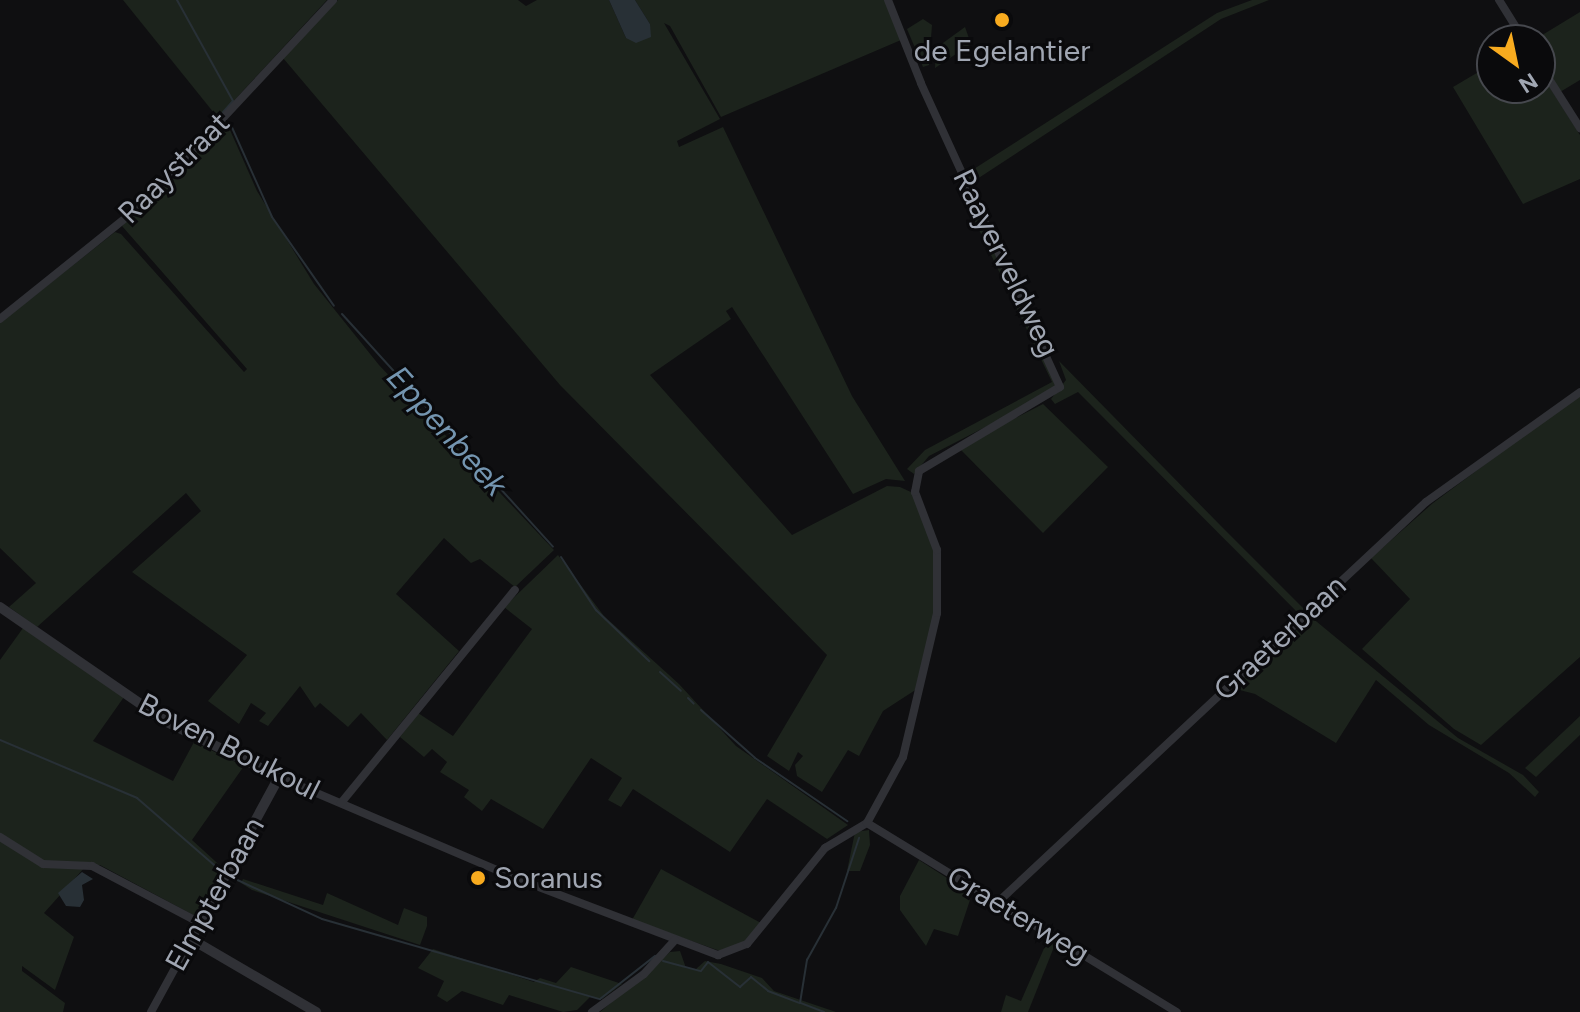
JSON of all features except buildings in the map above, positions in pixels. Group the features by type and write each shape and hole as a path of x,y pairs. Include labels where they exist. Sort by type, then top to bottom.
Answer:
{"street":[{"name":"Raaystraat","path":"0,319 142,205 333,0"},
{"name":"Raayerveldweg","path":"862,824 903,757 937,613 937,550 915,492 919,471 1060,387 921,83 888,0"},
{"path":"1499,0 1514,24"},
{"path":"1556,90 1580,128"},
{"name":"Graeterbaan","path":"997,903 1426,502 1580,392"},
{"name":"Boven Boukoul","path":"341,803 515,590"},
{"name":"Boven Boukoul","path":"0,607 165,721 279,777 718,955 738,951 825,848 862,824"},
{"name":"Elmpterbaan","path":"151,1012 279,777"},
{"name":"Graeterweg","path":"862,824 1177,1012"},
{"path":"0,837 43,864 92,866 200,923"},
{"path":"191,939 316,1012"},
{"path":"592,1012 644,974 675,940"}],"shaded area":[{"path":"123,0 327,0 218,118"},
{"path":"338,0 518,0 526,6 537,0 609,0 626,38 650,24 635,0 885,0 901,40 721,117 670,26 664,23 720,119 677,141 679,147 723,127 852,396 905,481 886,479 853,494 732,307 726,311 731,319 650,375 792,535 887,486 900,487 913,493 935,548 935,608 920,687 883,711 859,756 848,750 822,792 797,776 795,765 803,756 798,752 789,771 767,756 827,655 560,385 283,58"},
{"path":"609,0 635,0 650,24 651,37 636,43 626,38"},
{"path":"1252,0 1269,0 1221,19 971,183 966,174 1217,13"},
{"path":"1580,12 1580,80 1560,92 1556,86 1556,27"},
{"path":"923,19 932,25 929,65 923,67 907,29"},
{"path":"965,27 971,44 935,68 936,48"},
{"path":"1476,73 1476,104 1556,104 1556,97 1580,135 1580,179 1523,204 1453,87"},
{"path":"226,121 257,191 314,284 379,365 554,550 515,587 480,559 471,563 444,538 396,594 459,651 387,740 361,713 348,727 320,703 315,708 300,686 268,726 259,721 266,713 251,703 239,724 208,701 247,655 132,572 201,511 186,493 37,627 9,607 36,583 0,548 0,323 115,232 121,234 244,372 247,369 122,226"},
{"path":"964,183 1058,383 1044,397 929,456 914,474 907,469 925,450 1052,382 958,186"},
{"path":"1059,361 1305,610 1300,615 1078,392 1055,404 1051,399 1066,380"},
{"path":"1580,394 1580,657 1481,745 1454,729 1362,649 1410,599 1371,558 1433,503"},
{"path":"1043,404 1108,467 1043,533 958,447"},
{"path":"558,555 604,616 679,684 736,746 848,825 827,839 767,799 730,852 633,789 621,807 608,800 622,778 591,758 543,829 491,799 482,811 464,797 469,790 440,772 447,762 432,749 424,757 400,737 418,713 453,736 532,629 504,607"},
{"path":"1311,617 1458,738 1523,775 1539,792 1535,797 1509,773 1429,725 1376,680 1336,743 1255,694 1232,688"},
{"path":"23,628 124,697 93,741 173,781 194,742 244,766 192,840 226,871 197,917 100,865 41,866 85,867 44,913 74,937 55,990 22,966 22,971 65,1003 63,1012 0,1012 0,660"},
{"path":"1580,716 1580,735 1536,777 1525,768"},
{"path":"869,830 870,845 860,871 847,871 855,832"},
{"path":"919,860 972,894 958,936 934,929 926,946 900,910 900,896"},
{"path":"661,869 761,923 745,942 720,951 632,920"},
{"path":"82,872 93,879 82,885 84,900 80,907 66,906 58,893"},
{"path":"243,879 323,905 327,893 398,925 404,908 427,917 427,926 420,945 252,890 241,883"},
{"path":"1049,937 1056,942 1028,1012 1001,1012 1006,995 1021,1001"},
{"path":"433,949 534,982 540,978 556,983 571,967 622,984 602,999 590,997 577,1010 563,1012 509,995 503,1005 462,991 447,1002 437,996 444,981 418,968"},
{"path":"680,951 686,968 696,969 705,961 721,964 762,978 774,991 836,1012 600,1012 670,952"}],"waterway":[{"name":"Eppenbeek","path":"177,0 233,101 223,112"},
{"name":"Eppenbeek","path":"230,123 272,217 334,306"},
{"name":"Eppenbeek","path":"342,314 553,547"},
{"name":"Eppenbeek","path":"561,557 596,610 649,661"},
{"name":"Eppenbeek","path":"660,672 681,691"},
{"name":"Eppenbeek","path":"688,698 694,704"},
{"name":"Eppenbeek","path":"701,710 755,758 847,821"},
{"path":"0,740 137,798 221,871"},
{"name":"Eppenbeek","path":"824,1012 800,1003 807,960 836,908 859,838"},
{"path":"231,877 322,919 600,999 655,956"},
{"path":"663,961 701,971 708,962 740,987 751,977 768,991 800,1003"}],"place":[{"name":"de Egelantier","path":"1002,20"},
{"name":"Soranus","path":"478,878"}]}
